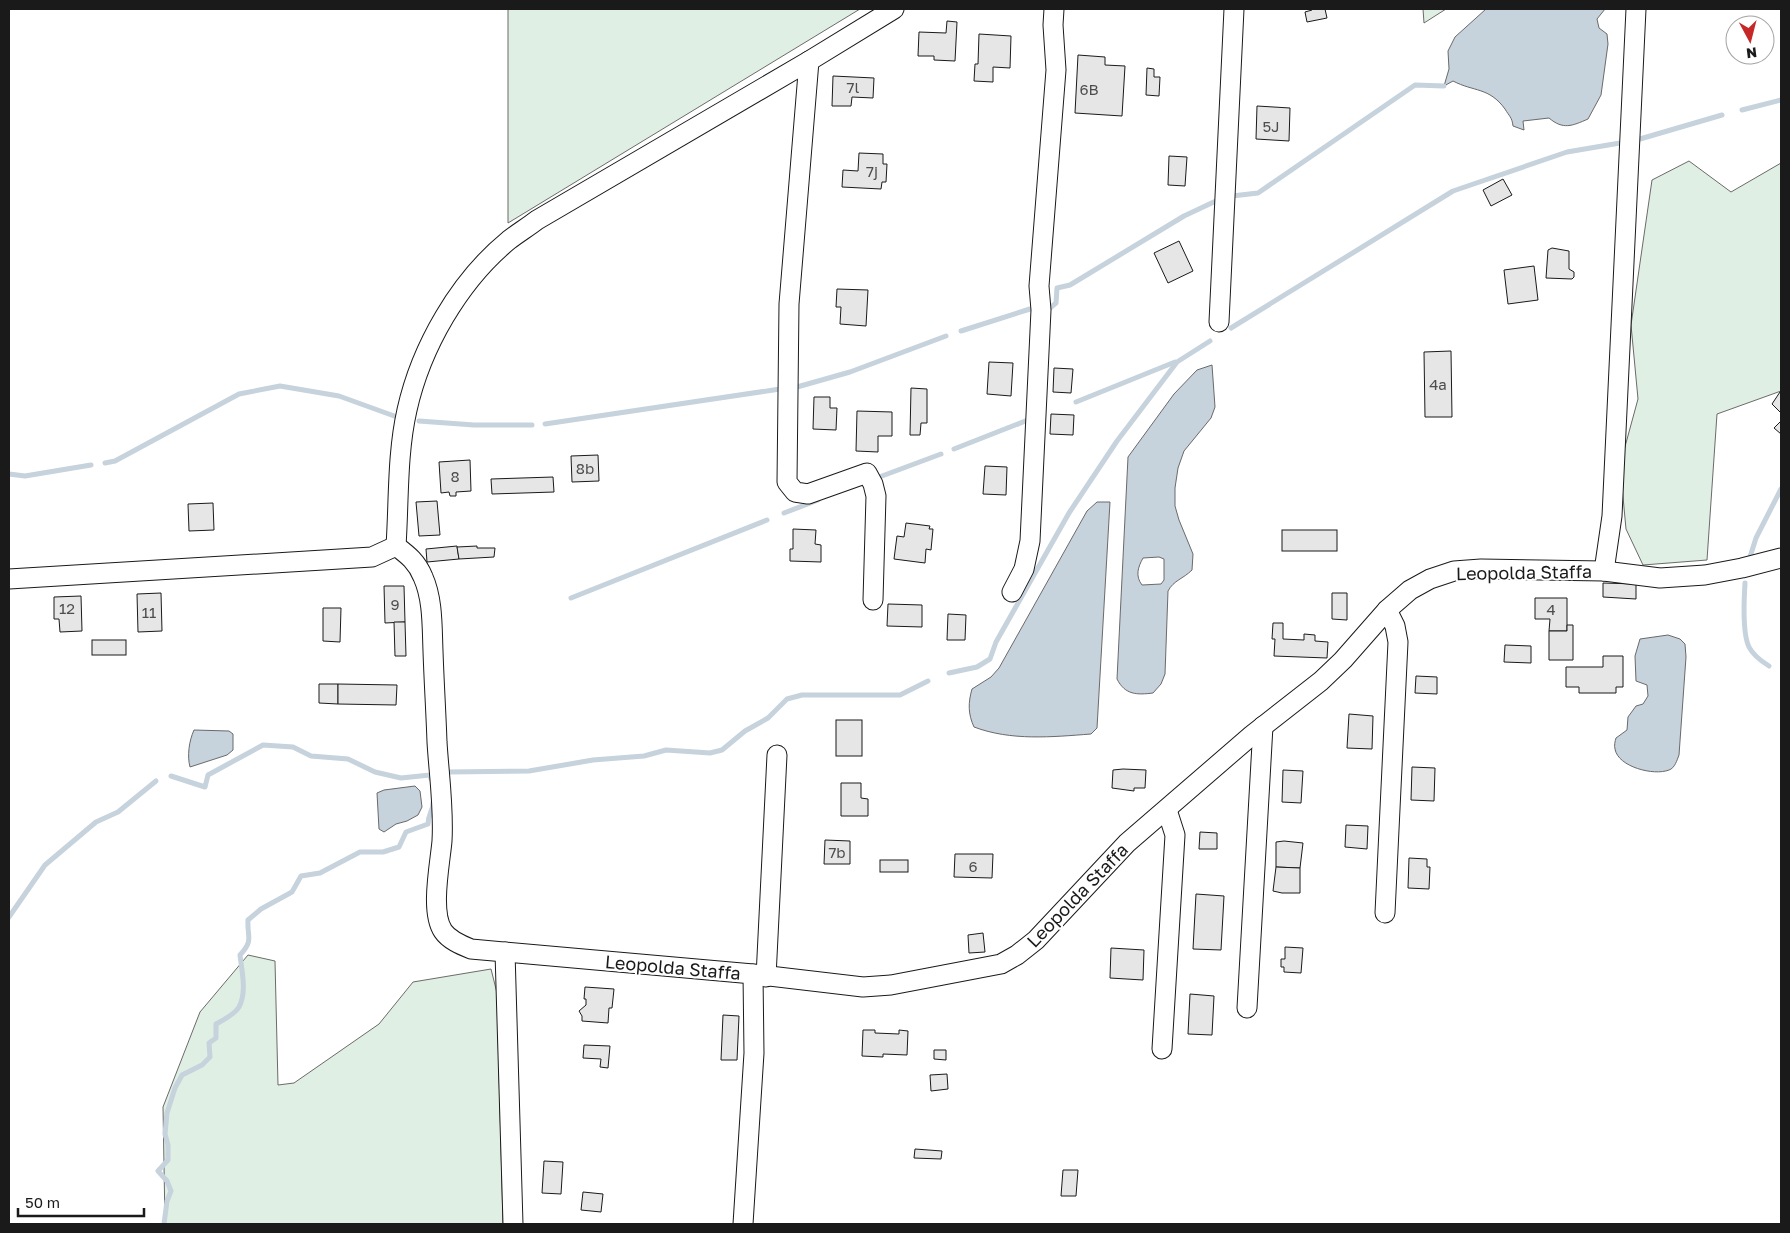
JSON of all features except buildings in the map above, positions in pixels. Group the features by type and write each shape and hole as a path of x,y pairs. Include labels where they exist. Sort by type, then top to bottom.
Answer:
{"street":[{"path":"9,579 372,557 396,546 401,455 407,411 417,372 436,331 458,297 485,264 509,241 537,220 809,61 894,9"},
{"path":"1012,592 1024,569 1030,541 1041,310 1039,286 1056,70 1053,25 1054,9"},
{"path":"1219,322 1234,9"},
{"path":"1604,571 1612,516 1636,9"},
{"path":"809,61 789,304 787,482 795,492 808,494 867,473 873,484 876,496 873,600"},
{"name":"Leopolda Staffa","path":"396,546 413,558 423,577 432,618 438,754 443,810 437,893 438,914 443,931 456,943 471,949 760,975 863,987 891,985 1001,964 1017,955 1036,940 1126,843 1167,810 1263,726 1321,681 1343,660 1387,610 1410,590 1430,579 1454,571 1481,569 1604,571 1660,578 1705,575 1781,558"},
{"path":"1385,913 1398,642 1395,626 1387,610"},
{"path":"1247,1008 1263,726"},
{"path":"744,1224 754,1053 777,755"},
{"path":"1162,1049 1175,835 1167,810"},
{"path":"505,952 513,1224"}],"green space":[{"path":"508,9 860,9 508,223"},
{"path":"1423,9 1446,9 1424,23"},
{"path":"1689,161 1731,192 1781,163 1781,391 1717,414 1707,560 1643,565 1626,529 1620,465 1638,399 1631,325 1652,180"},
{"path":"248,955 275,961 278,1085 294,1083 379,1024 413,982 491,969 497,993 503,1224 165,1224 163,1107 200,1012"}],"shaded area":[{"path":"1486,9 1605,9 1597,19 1599,28 1607,34 1608,44 1601,95 1588,119 1568,126 1554,122 1549,118 1523,121 1524,130 1513,126 1505,109 1487,93 1453,81 1444,86 1449,69 1448,51 1455,37"},
{"path":"1212,365 1215,407 1211,418 1184,451 1178,468 1175,488 1175,506 1193,554 1192,570 1173,584 1168,591 1165,674 1161,684 1153,693 1137,694 1124,688 1117,679 1128,457 1174,394 1197,370","holes":["1159,557 1164,559 1164,580 1161,584 1142,585 1138,578 1138,572 1143,558"]},
{"path":"1097,502 1110,502 1097,728 1091,734 1032,737 1002,734 974,727 969,708 972,689 991,677 999,668 1087,511"},
{"path":"1668,635 1680,639 1685,644 1686,657 1679,755 1674,766 1669,770 1662,772 1646,771 1623,761 1615,748 1615,742 1616,738 1627,730 1628,717 1636,706 1643,704 1648,696 1647,685 1636,681 1635,656 1640,639"},
{"path":"194,730 229,731 233,734 233,750 227,755 190,767 189,748"},
{"path":"415,786 420,791 422,807 418,815 396,824 384,832 379,829 377,793 384,790"}],"waterway":[{"path":"1232,196 1258,193 1415,85 1444,86"},
{"path":"1742,110 1781,100"},
{"path":"1640,139 1722,115"},
{"path":"1231,328 1453,191 1567,152 1620,143"},
{"path":"1050,308 1056,303 1057,288 1070,285 1184,216 1218,200"},
{"path":"961,331 1030,309"},
{"path":"797,387 850,372 946,336"},
{"path":"949,673 977,667 990,659 996,642 1069,513 1117,441 1177,362 1210,341"},
{"path":"1076,402 1175,362"},
{"path":"105,463 115,461 239,394 280,386 339,396 397,417"},
{"path":"545,424 780,389"},
{"path":"954,449 1028,420"},
{"path":"419,421 474,425 532,425"},
{"path":"882,476 941,454"},
{"path":"9,474 25,476 91,465"},
{"path":"1750,557 1756,538 1781,489"},
{"path":"784,513 818,500"},
{"path":"571,598 767,520"},
{"path":"1745,583 1744,616 1747,641 1753,653 1769,666"},
{"path":"449,772 529,771 593,760 644,756 666,750 710,753 722,750 745,731 768,718 787,699 802,695 900,695 928,681"},
{"path":"171,776 205,787 208,775 263,745 293,747 311,756 348,759 375,772 401,778 430,775 431,779"},
{"path":"9,917 45,865 96,822 118,812 156,781"},
{"path":"164,1224 167,1201 171,1191 167,1181 158,1171 168,1160 168,1145 165,1134 167,1113 175,1088 182,1075 202,1065 210,1057 209,1043 216,1038 216,1024 231,1015 239,1007 243,995 240,955 247,946 249,939 248,920 261,909 292,892 301,876 320,873 360,852 383,852 399,847 406,832 428,824 433,803"}]}
